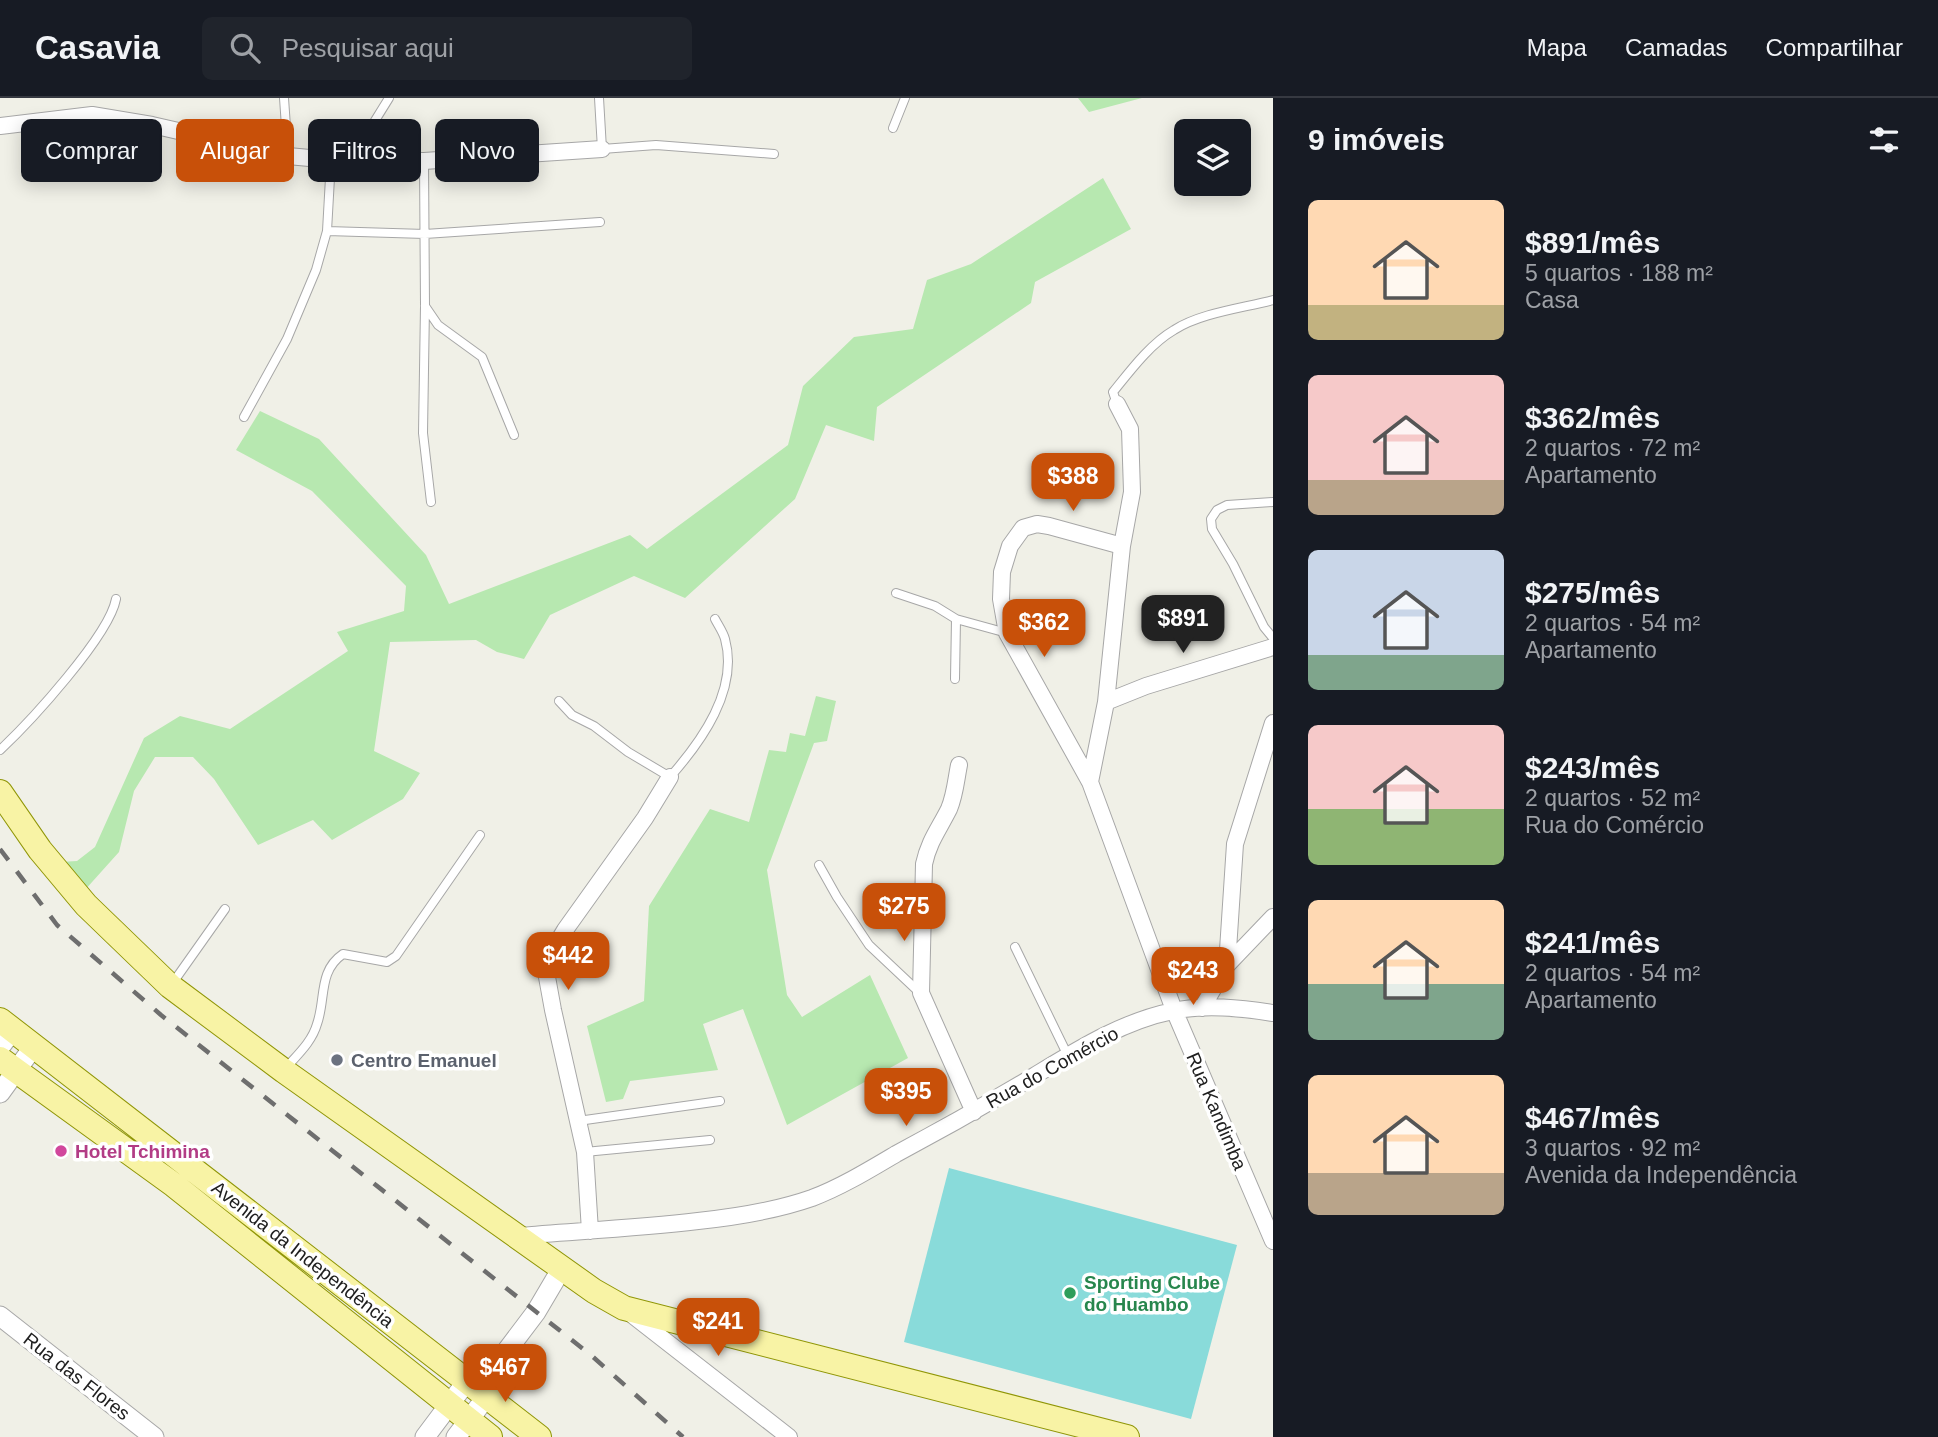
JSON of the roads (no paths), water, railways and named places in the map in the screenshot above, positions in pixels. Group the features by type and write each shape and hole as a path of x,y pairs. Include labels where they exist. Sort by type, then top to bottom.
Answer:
{"main road":[{"path":"0,792 40,850 86,905 170,986 284,1071 562,1268 624,1308 1127,1437"},
{"name":"Avenida da Independência","path":"4,1032 34,1046 182,1176 311,1295 449,1406 463,1429 490,1437"},
{"name":"Avenida da Independência","path":"8,1065 182,1176 329,1275 539,1437"},
{"path":"311,1295 329,1275"}],"street":[{"path":"0,126 92,115 176,130"},
{"path":"421,162 602,149"},
{"path":"1090,782 1106,702 1122,546 1132,492 1130,429 1117,404"},
{"name":"Rua Kandimba","path":"1122,546 1049,526 1037,524 1023,528 1010,546 1002,572 1001,599 1007,633 1090,782 1174,1010 1273,1241"},
{"path":"1106,702 1146,686 1273,647"},
{"path":"1227,965 1235,844 1273,723"},
{"path":"958,765 954,795 927,847 924,864 921,993 974,1112"},
{"path":"590,1231 585,1152 549,988 547,976 550,955 645,818 670,777"},
{"path":"1202,1008 1227,965 1273,917"},
{"name":"Rua do Comércio","path":"518,1236 714,1219 762,1212 812,1198 974,1112 1068,1056 1124,1027 1174,1010 1245,1008 1273,1013"},
{"path":"0,1093 8,1065 34,1046"},
{"path":"463,1429 477,1389 536,1312 562,1268"},
{"path":"624,1308 789,1437"},
{"name":"Rua das Flores","path":"0,1316 154,1437"},
{"path":"425,1437 449,1406 477,1389"}],"lane":[{"path":"284,98 285,119"},
{"path":"376,119 389,98"},
{"path":"599,98 602,149 656,145 774,154"},
{"path":"893,128 905,98"},
{"path":"424,162 423,433 430,502"},
{"path":"244,417 287,339 316,270 327,231 330,182"},
{"path":"327,231 425,234 600,222"},
{"path":"1117,404 1113,392 1138,363 1174,330 1197,319 1273,300"},
{"path":"425,306 438,325 482,357 514,435"},
{"path":"1273,502 1227,505 1217,510 1211,519 1212,529 1233,564 1264,627 1273,638"},
{"path":"896,593 935,606 956,619 1007,633"},
{"path":"0,750 20,731 69,673 114,612 116,599"},
{"path":"559,701 572,716 594,726 628,752 670,777 709,727 725,685 725,638 715,619"},
{"path":"955,679 956,619"},
{"path":"284,1071 312,1037 318,1022 323,985 333,961 343,954 387,962 396,956 480,835"},
{"path":"819,865 869,945 921,993"},
{"path":"170,986 225,909"},
{"path":"1015,947 1068,1056"},
{"path":"578,1121 720,1101"},
{"path":"585,1152 710,1140"}],"railway":[{"path":"0,849 57,925 161,1015 592,1356 683,1437"}],"place":[{"name":"Centro Emanuel","path":"337,1060"},
{"name":"Hotel Tchimina","path":"61,1151"},
{"name":"Sporting Clube do Huambo","path":"1070,1293"}]}
